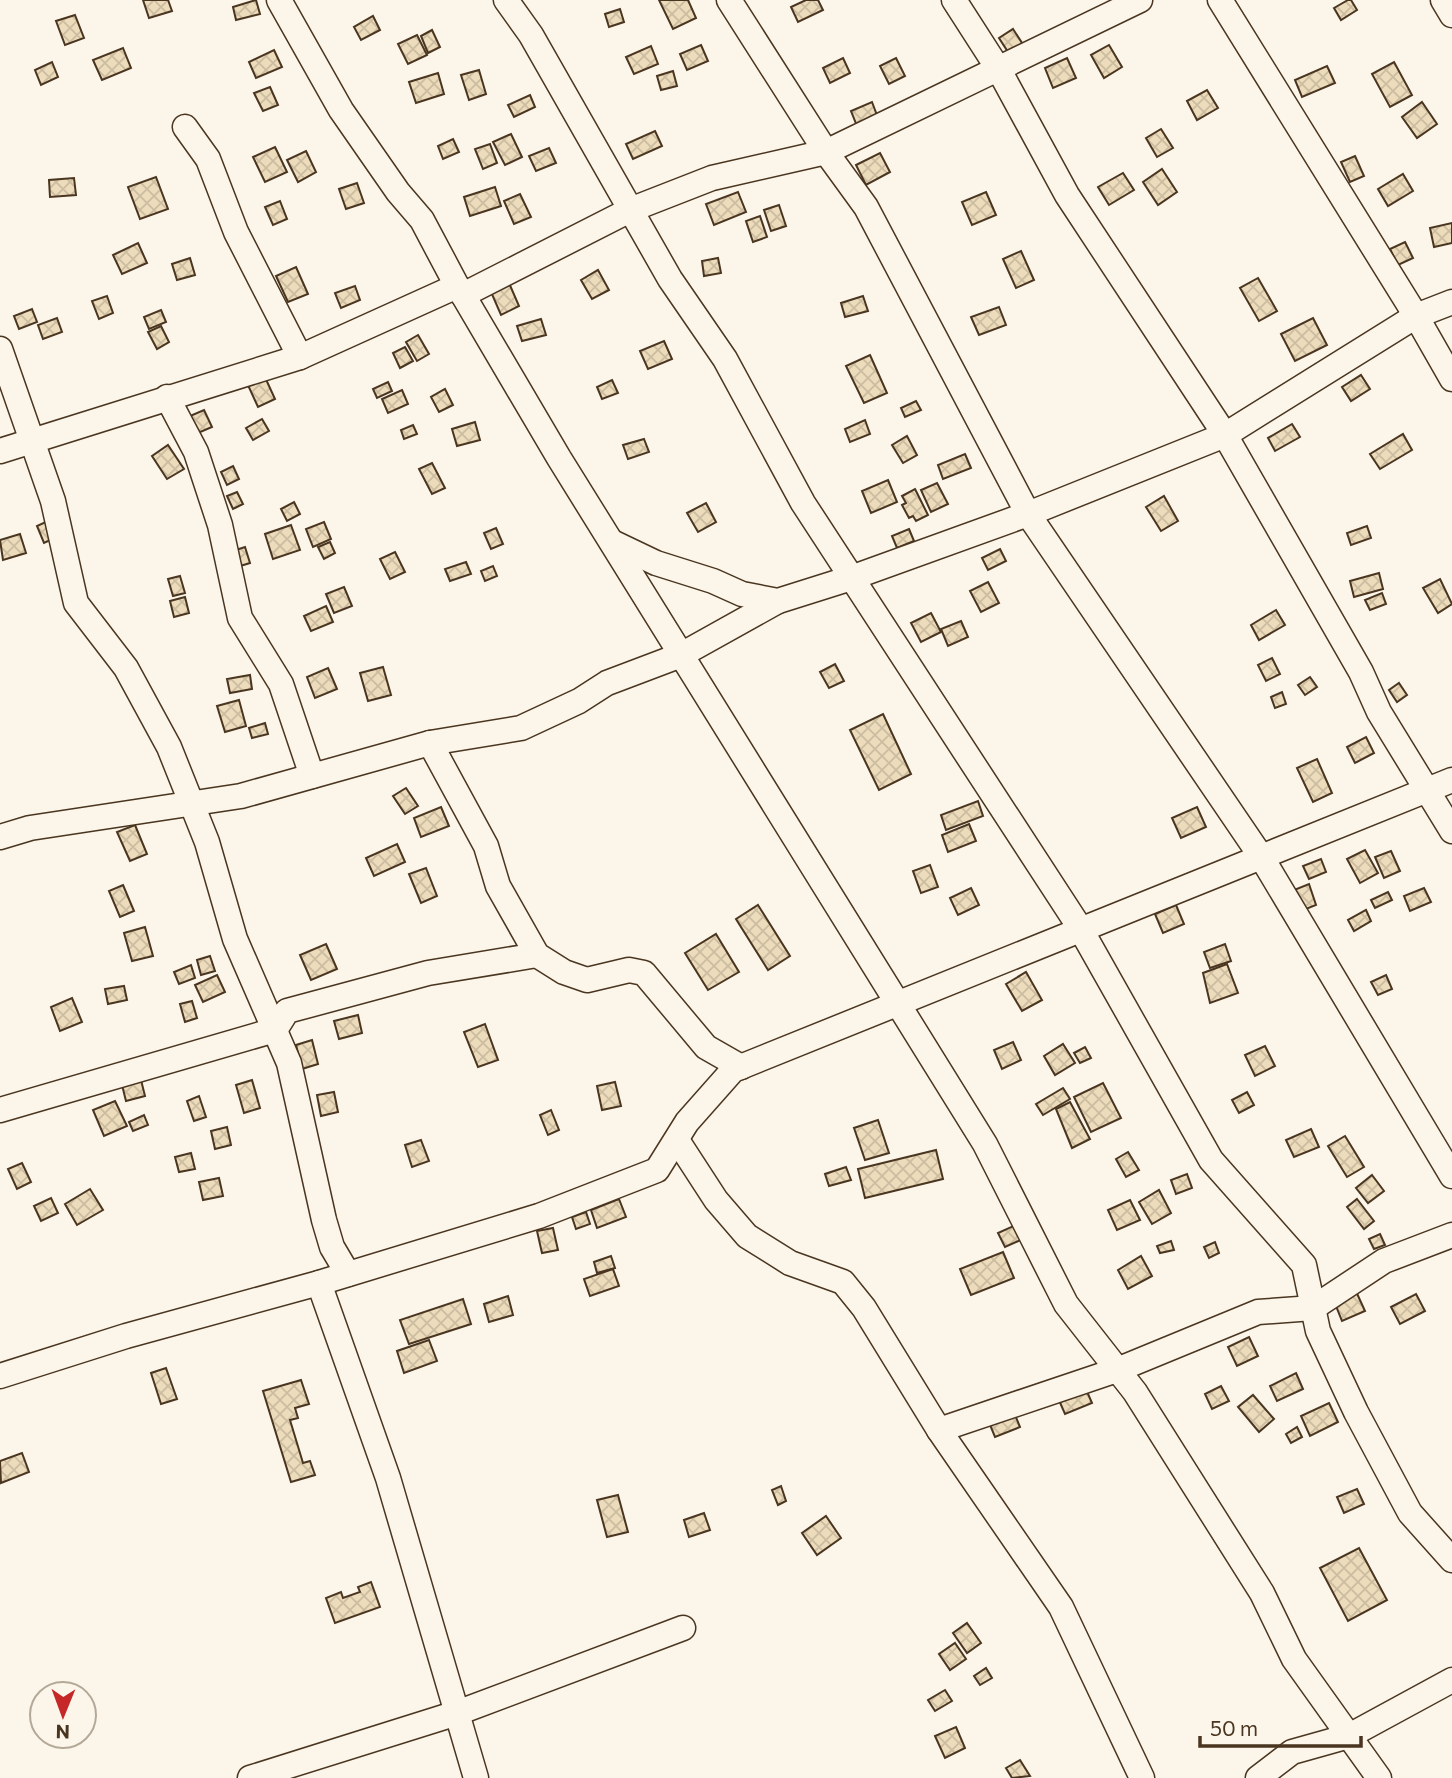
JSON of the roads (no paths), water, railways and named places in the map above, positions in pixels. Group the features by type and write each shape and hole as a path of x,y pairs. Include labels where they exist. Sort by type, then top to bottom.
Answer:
{"street":[{"path":"279,0 341,110 398,192 422,220 460,290 612,542 900,1003 985,1144 1066,1304 1135,1392 1262,1593 1294,1659 1379,1778"},
{"path":"506,0 531,35 670,279 725,359 803,503 1080,928 1211,1160 1304,1265 1318,1331 1356,1412 1410,1513 1452,1560"},
{"path":"729,0 826,152 866,207 1028,514 1262,858 1452,1176"},
{"path":"954,0 999,70 1067,195 1224,435 1452,831"},
{"path":"0,451 300,357 460,290 630,210 712,177 826,152 1140,0"},
{"path":"1220,0 1416,316 1452,379"},
{"path":"1443,0 1452,15"},
{"path":"185,127 208,159 236,232 300,357"},
{"path":"0,837 30,828 191,801 242,796 430,743 521,728 579,701 607,683 681,655 778,601 851,578 1028,514 1224,435 1416,316 1452,302"},
{"path":"0,349 62,531 65,561 76,603 126,668 169,747 207,842 235,939 289,1063 312,1175 332,1247 348,1274"},
{"path":"167,397 196,452 220,525 240,618 281,684 312,776"},
{"path":"612,542 656,562 742,594 778,601"},
{"path":"430,743 486,846 498,886 537,955 564,972 587,981 629,970 644,972 706,1047 741,1067"},
{"path":"0,1376 126,1336 319,1283 539,1216 657,1170 703,1102 733,1070 1452,780"},
{"path":"0,1110 275,1030 287,1011 428,973 537,955"},
{"path":"677,1140 716,1200 747,1236 790,1263 843,1282 863,1308 939,1430 1061,1607 1142,1778"},
{"path":"939,1430 1116,1370 1258,1312 1313,1308 1384,1261 1452,1235"},
{"path":"319,1283 388,1478 476,1778"},
{"path":"250,1778 457,1713 683,1628"},
{"path":"1258,1778 1292,1752 1349,1736 1452,1680"}]}
